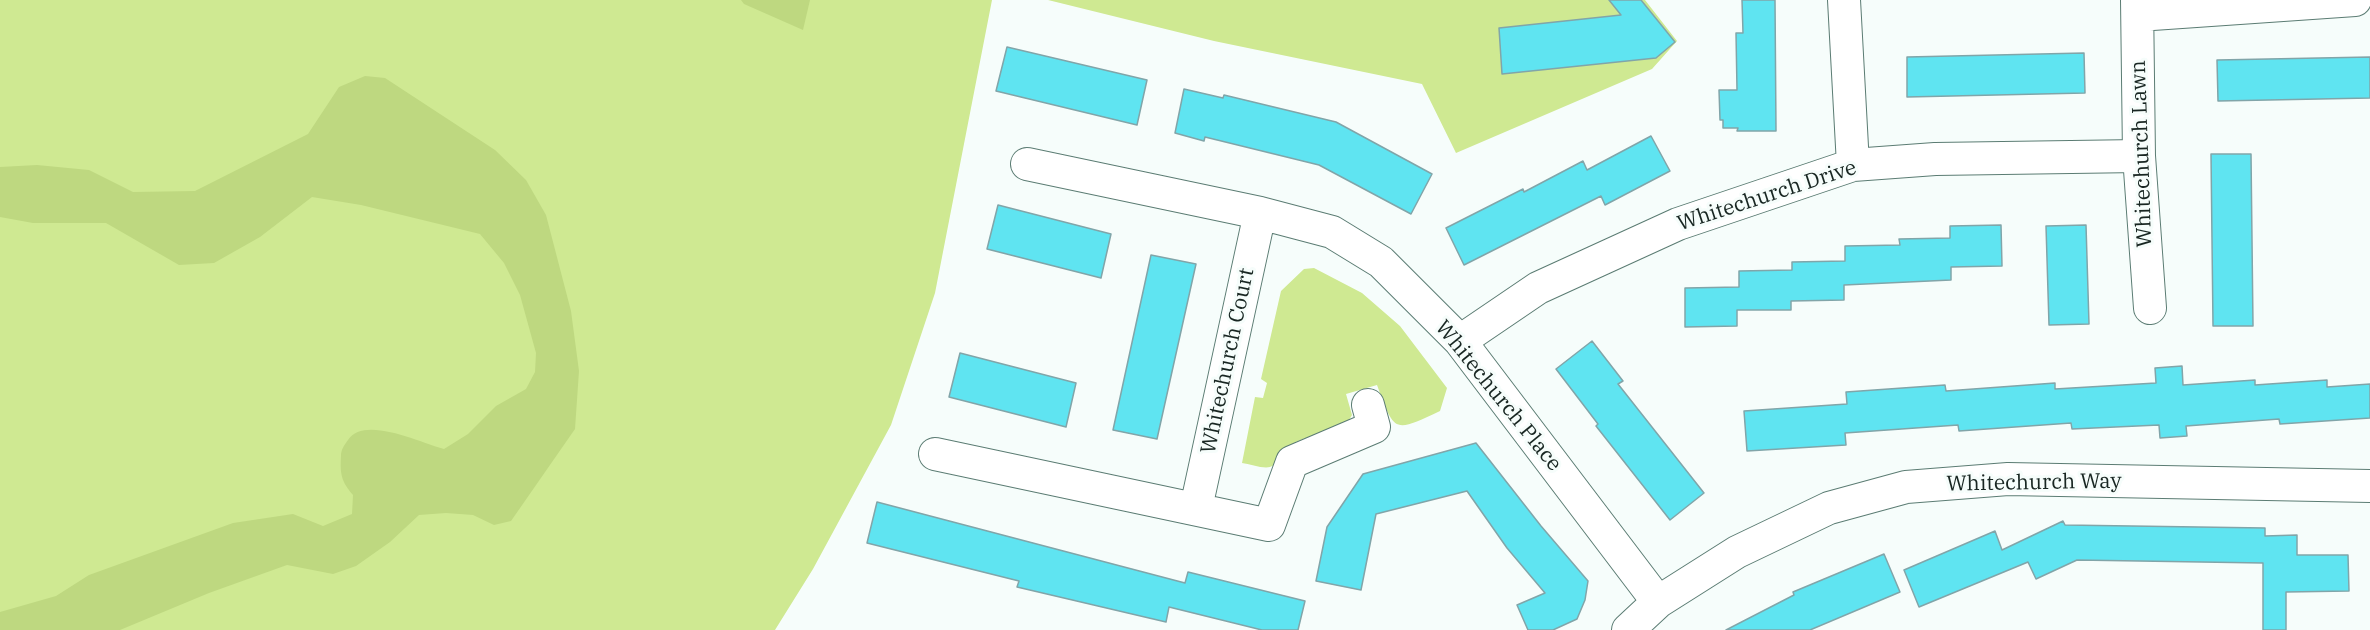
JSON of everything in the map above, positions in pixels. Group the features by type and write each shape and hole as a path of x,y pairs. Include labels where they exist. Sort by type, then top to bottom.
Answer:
{"street":[{"path":"1844,0 1852,165"},
{"path":"2137,8 2355,0"},
{"name":"Whitechurch Lawn","path":"2137,8 2139,156 2150,308"},
{"name":"Whitechurch Drive","path":"1460,341 1538,288 1678,224 1852,165 1935,159 2139,156"},
{"name":"Whitechurch Place","path":"1027,164 1260,213 1332,232 1381,262 1460,341 1658,602"},
{"name":"Whitechurch Court","path":"1196,508 1260,213"},
{"path":"935,454 1269,525 1292,462 1374,427 1368,405"},
{"name":"Whitechurch Way","path":"1628,630 1658,602 1737,552 1829,508 1906,487 2007,479 2370,486"}],"green space":[{"path":"0,0 992,0 935,293 891,425 813,569 775,630 0,630"},
{"path":"741,0 810,0 803,30 744,4"},
{"path":"1048,0 1645,0 1677,41 1652,69 1456,153 1422,84 1214,41"},
{"path":"365,76 385,78 495,150 526,180 546,215 571,311 579,371 575,429 511,521 494,525 473,515 446,513 419,515 390,542 356,566 333,574 287,565 209,593 120,630 0,630 0,612 56,596 89,575 233,523 293,514 323,526 352,514 353,495 342,477 341,456 344,446 356,433 379,430 444,449 468,434 496,406 526,389 535,372 536,353 520,295 504,263 480,234 361,205 312,197 260,237 214,263 179,265 106,223 33,223 0,217 0,167 37,165 89,170 133,192 195,191 308,134 339,87"},
{"path":"1314,268 1362,293 1400,326 1447,388 1440,411 1413,423 1398,424 1392,420 1377,385 1346,394 1352,415 1342,426 1294,443 1278,462 1270,467 1242,463 1255,397 1263,398 1267,383 1261,379 1281,291 1304,269"}],"building":[{"path":"1609,0 1641,0 1675,42 1656,58 1502,74 1499,28 1621,15"},
{"path":"1742,0 1775,0 1776,131 1737,131 1738,128 1723,128 1723,120 1720,120 1719,90 1737,90 1736,33 1743,33"},
{"path":"1007,47 1147,80 1137,125 996,91"},
{"path":"2084,53 2085,93 1907,97 1907,57"},
{"path":"2370,57 2370,98 2218,101 2217,60"},
{"path":"1184,89 1223,98 1224,95 1336,122 1432,174 1411,214 1319,165 1205,137 1204,141 1175,133"},
{"path":"1651,136 1670,171 1605,205 1601,196 1464,265 1446,228 1523,189 1524,192 1583,161 1587,170"},
{"path":"2211,154 2251,154 2253,326 2213,326"},
{"path":"998,205 1111,234 1101,278 987,249"},
{"path":"2001,225 2002,266 1951,267 1951,280 1844,285 1844,300 1791,301 1791,310 1737,310 1737,326 1685,327 1685,288 1739,287 1739,271 1792,270 1792,262 1845,261 1845,246 1900,245 1899,239 1950,238 1950,226"},
{"path":"2086,225 2089,324 2049,325 2046,226"},
{"path":"1151,255 1196,264 1157,439 1113,430"},
{"path":"1592,341 1623,381 1618,384 1704,493 1670,520 1596,426 1598,424 1556,369"},
{"path":"960,353 1076,383 1066,427 949,397"},
{"path":"2182,366 2183,385 2255,380 2255,385 2327,380 2327,387 2370,384 2370,418 2280,424 2279,419 2186,426 2187,436 2160,438 2159,425 2072,429 2071,423 1959,431 1958,425 1845,433 1846,445 1747,451 1744,411 1847,404 1846,392 1945,385 1946,391 2055,383 2055,389 2156,383 2155,368"},
{"path":"1476,443 1541,526 1588,581 1585,600 1577,619 1553,630 1528,630 1517,605 1545,593 1507,548 1467,491 1376,514 1361,590 1316,581 1327,527 1363,474"},
{"path":"877,502 1185,583 1188,572 1305,601 1298,630 1262,630 1169,607 1166,622 1017,587 1019,581 867,543"},
{"path":"2063,521 2065,525 2265,528 2265,536 2297,535 2297,555 2348,555 2349,591 2286,592 2286,630 2263,630 2263,563 2077,560 2036,579 2028,562 1919,607 1904,570 1995,531 2002,550"},
{"path":"1884,554 1900,592 1810,630 1726,630 1794,595 1793,592"}]}
